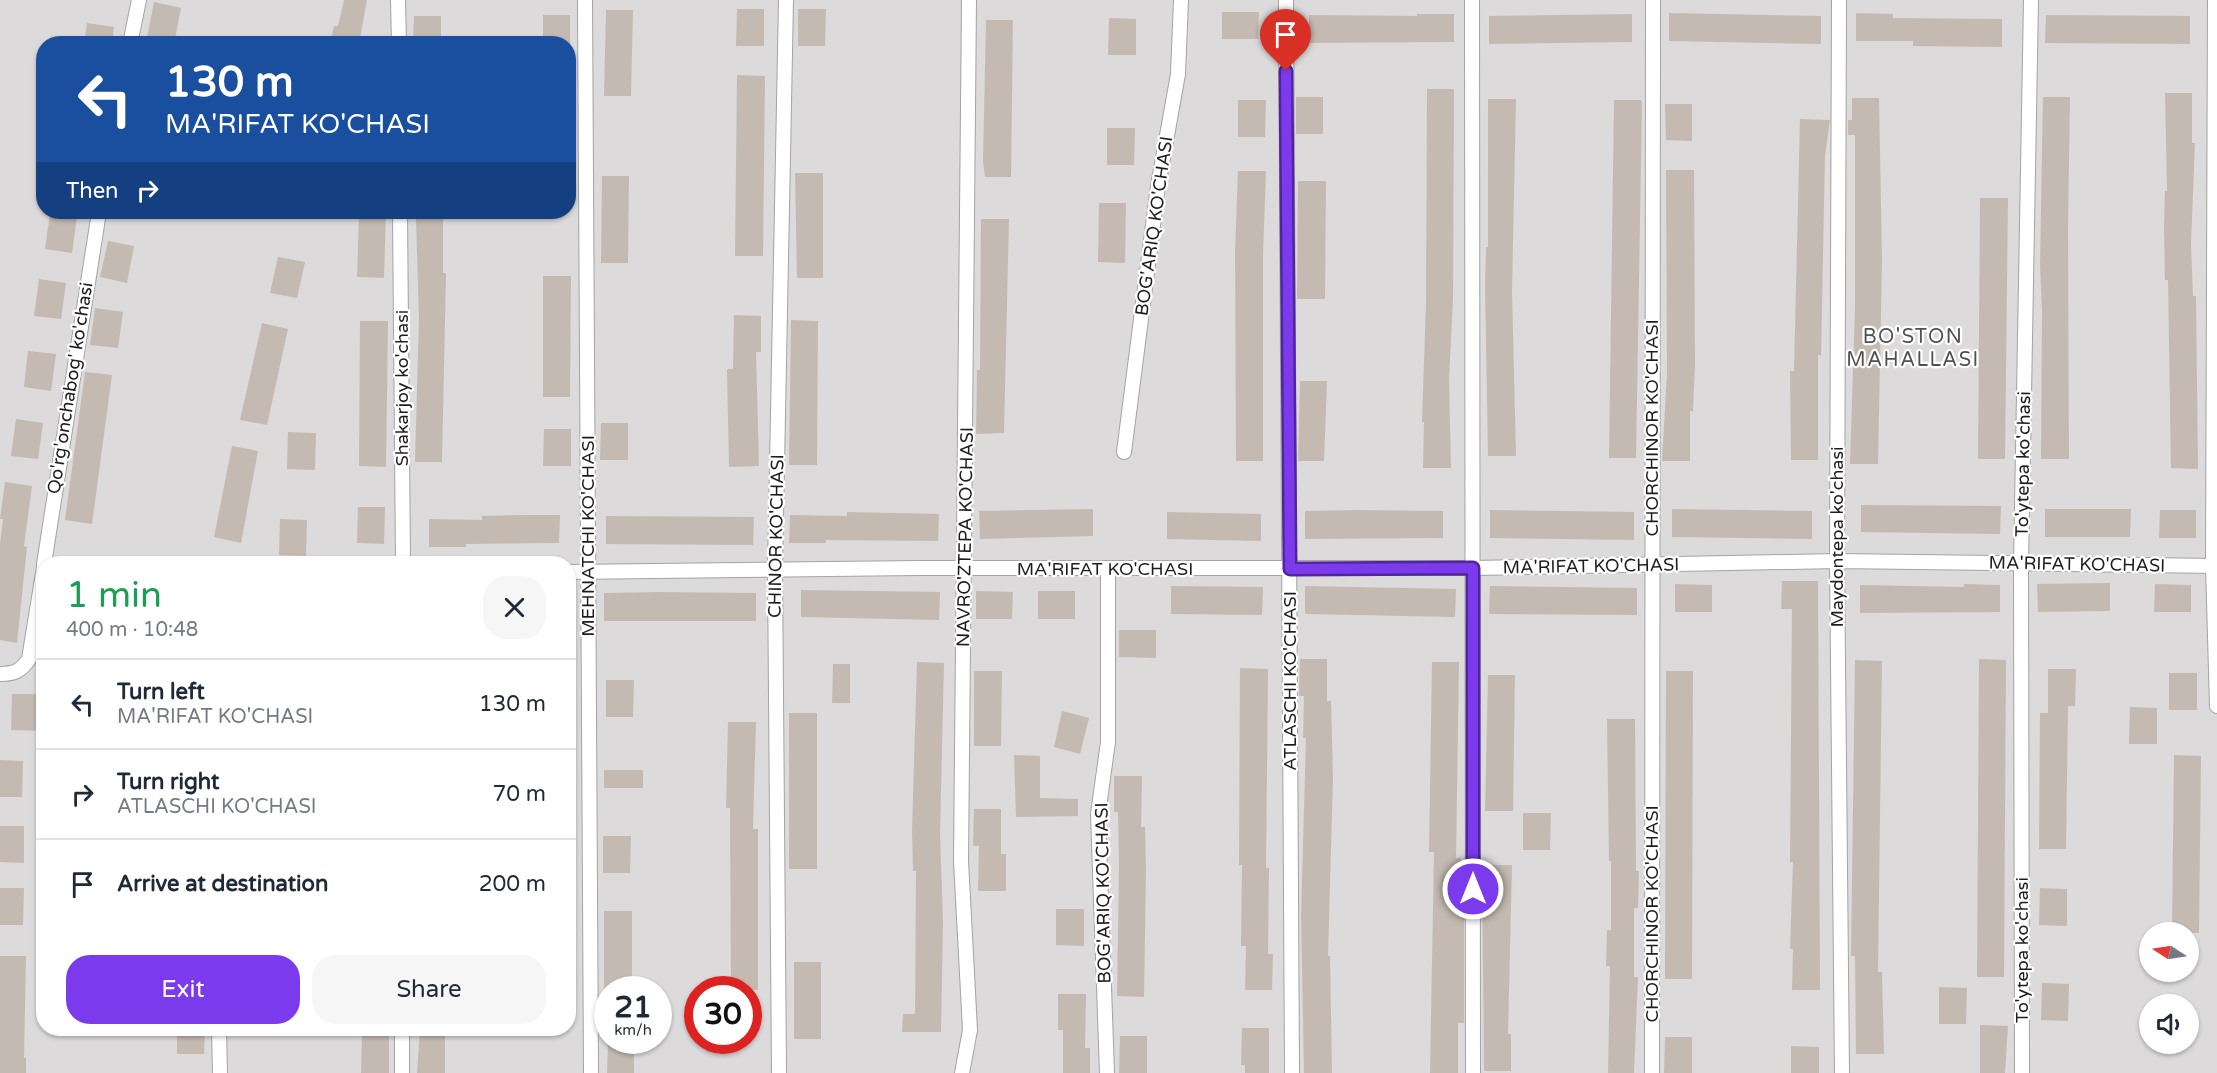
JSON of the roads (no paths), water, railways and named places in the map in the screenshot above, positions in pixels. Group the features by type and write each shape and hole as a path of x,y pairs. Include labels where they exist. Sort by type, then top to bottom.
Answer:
{"street":[{"path":"132,36 139,0"},
{"path":"398,0 399,36"},
{"name":"MEHNATCHI KO'CHASI","path":"585,0 591,1073"},
{"name":"CHINOR KO'CHASI","path":"779,1073 775,569 786,0"},
{"name":"NAVRO'ZTEPA KO'CHASI","path":"962,1073 970,1030 961,861 969,0"},
{"name":"BOG'ARIQ KO'CHASI","path":"1124,452 1158,186 1178,74 1181,0"},
{"name":"ATLASCHI KO'CHASI","path":"1286,0 1292,1073"},
{"path":"1472,0 1473,1073"},
{"name":"CHORCHINOR KO'CHASI","path":"1652,1073 1653,0"},
{"name":"Maydontepa ko'chasi","path":"1839,0 1837,561 1842,1073"},
{"name":"To'ytepa ko'chasi","path":"2022,1073 2021,564 2031,0"},
{"path":"2215,0 2217,706"},
{"name":"Qo'rg'onchabog' ko'chasi","path":"46,556 98,219"},
{"name":"Shakarjoy ko'chasi","path":"400,219 403,556"},
{"name":"MA'RIFAT KO'CHASI","path":"576,572 965,568 1473,568 1837,561 2215,566"},
{"name":"BOG'ARIQ KO'CHASI","path":"1107,1073 1098,814 1108,742 1108,569"},
{"name":"Qo'rg'onchabog' ko'chasi","path":"0,674 10,674 22,669 29,659 36,616"},
{"path":"219,1036 220,1073"},
{"path":"402,1036 402,1073"}],"district":[{"name":"BO'STON MAHALLASI","path":"1913,348"}]}
